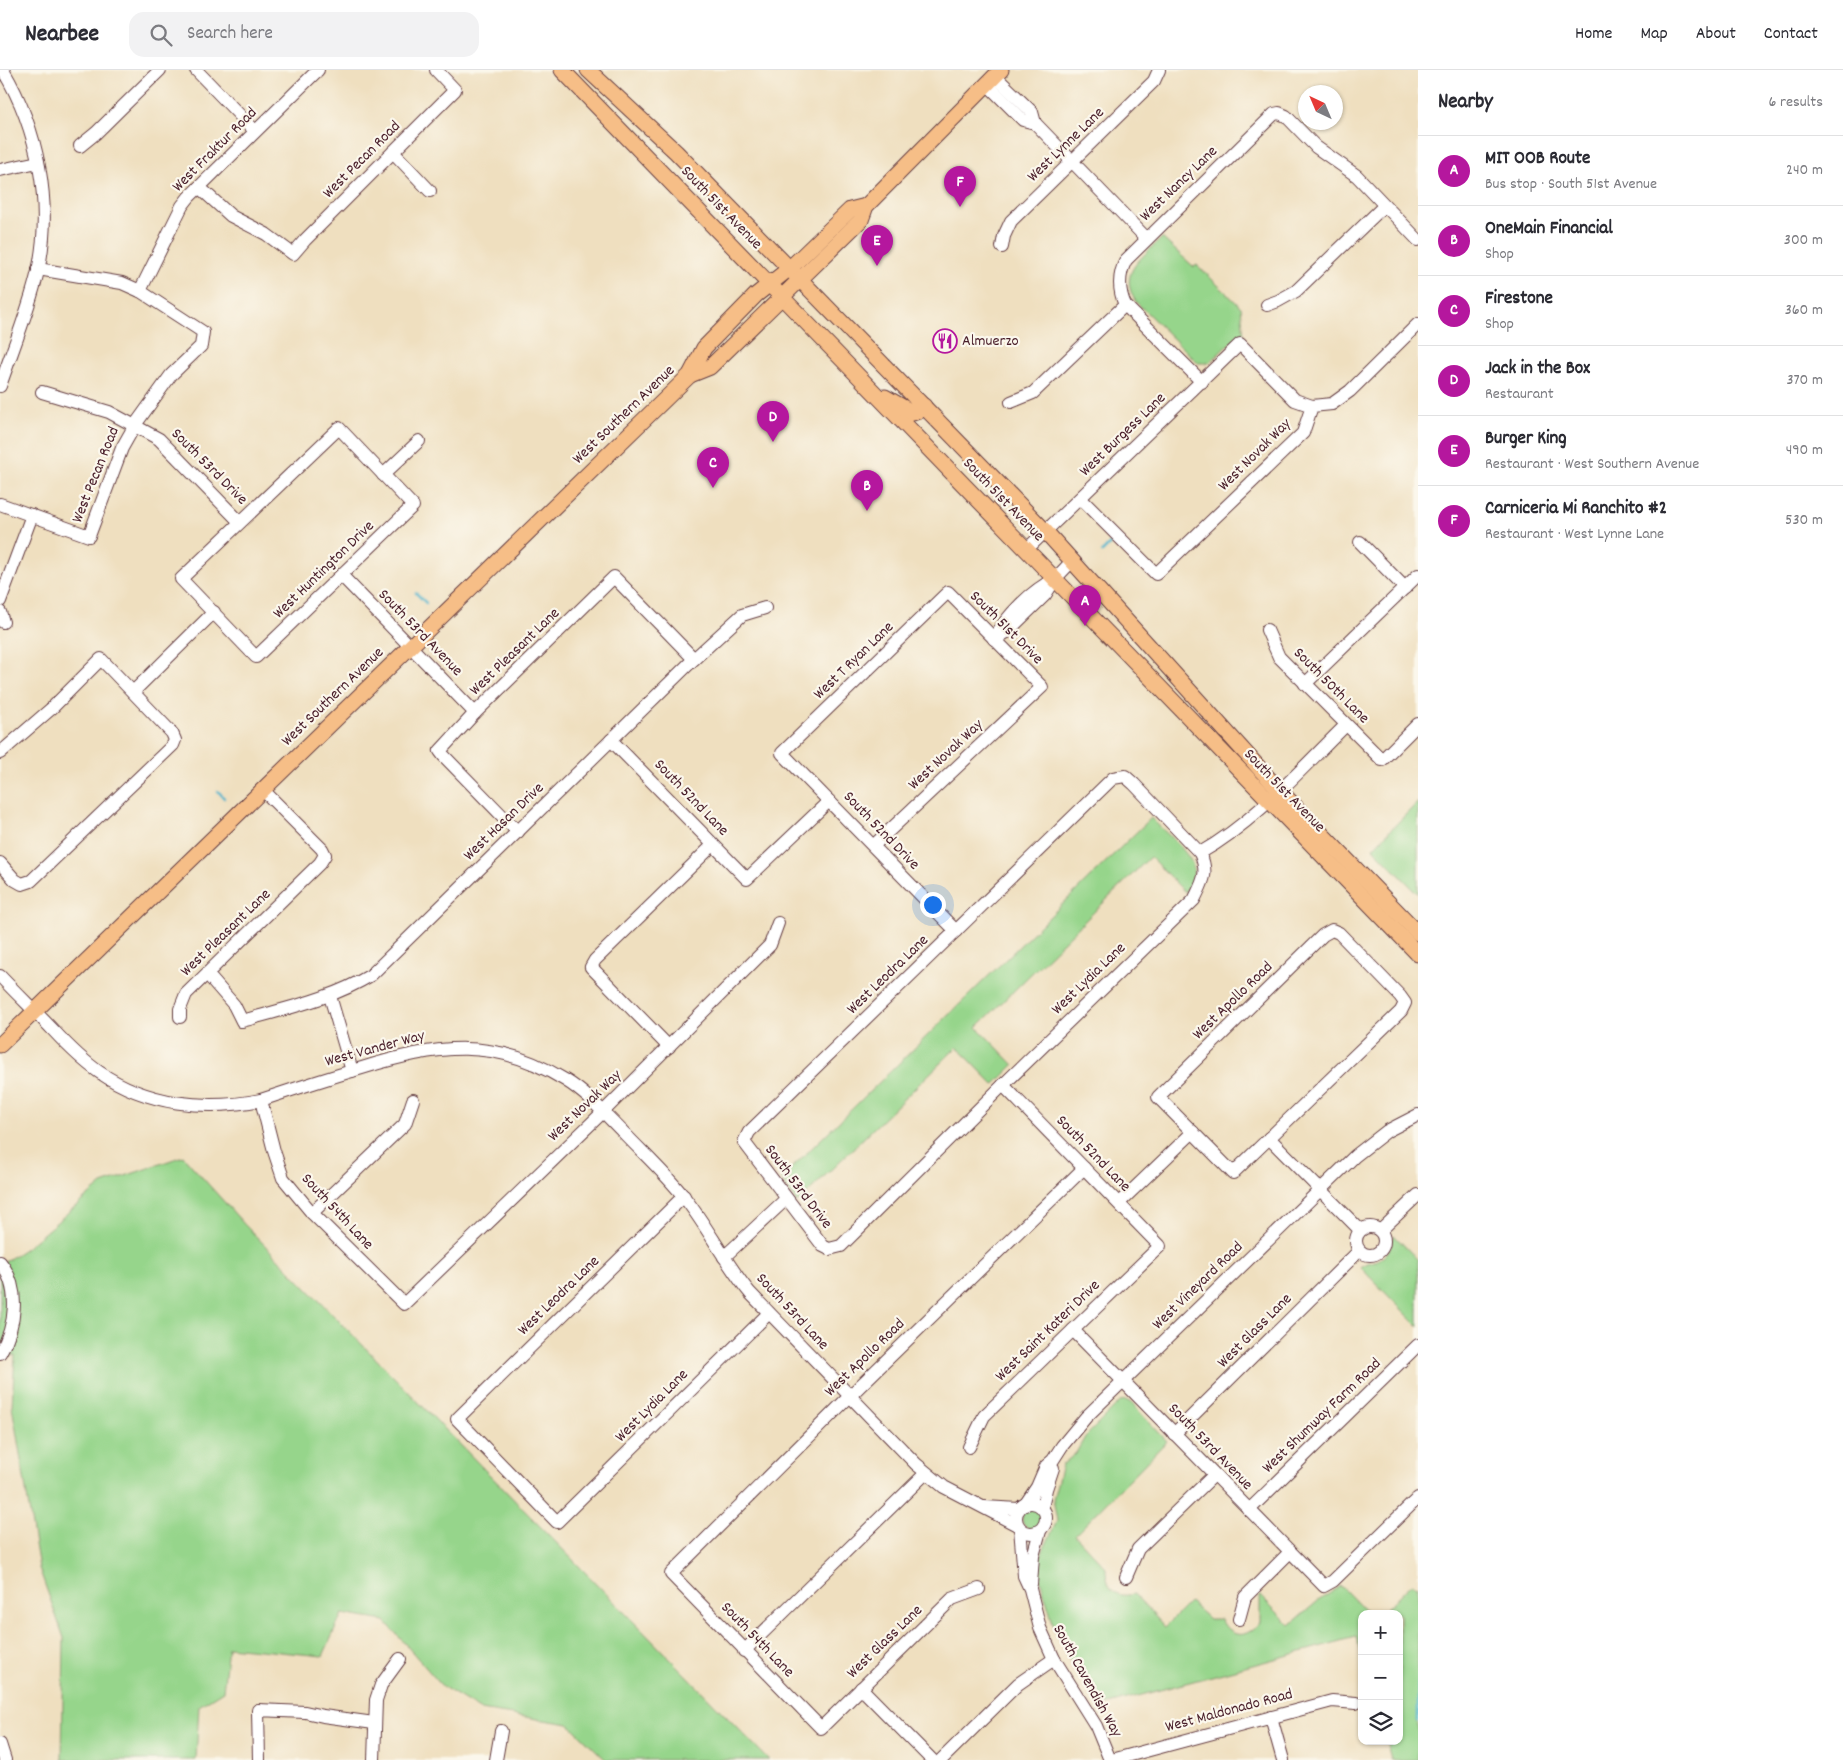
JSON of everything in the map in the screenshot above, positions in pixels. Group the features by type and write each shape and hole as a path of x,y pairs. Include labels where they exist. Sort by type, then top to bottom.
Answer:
{"main road":[{"name":"South 51st Avenue","path":"562,70 1055,579 1274,795 1418,932"},
{"name":"South 51st Avenue","path":"588,70 676,152 1046,532 1274,795 1418,954"},
{"path":"576,84 588,70"},
{"name":"West Southern Avenue","path":"690,375 710,367 782,296 795,273 850,210 866,206 994,77"},
{"name":"West Southern Avenue","path":"0,1044 690,375 704,348 756,295 771,284 795,273"},
{"path":"873,391 914,413 924,406"}],"street":[{"path":"0,386 33,292 38,269 44,215 38,162 21,106 3,70"},
{"path":"80,146 96,133 160,70"},
{"path":"196,70 255,131"},
{"name":"West Fraktur Road","path":"140,291 182,206 318,70"},
{"name":"West Pecan Road","path":"199,187 231,216 266,234 293,254 304,240 455,90 436,70"},
{"name":"West Lynne Lane","path":"1002,247 1004,236 1011,222 1154,81 1159,70"},
{"path":"994,77 1032,112 1035,123 1147,239"},
{"name":"West Nancy Lane","path":"1125,305 1119,281 1126,260 1272,117 1279,113 1286,116 1316,147 1357,176 1384,206"},
{"path":"392,152 430,191"},
{"path":"0,170 38,162"},
{"path":"1267,305 1296,291 1384,206 1418,240"},
{"path":"38,269 122,282 140,291"},
{"name":"West Pecan Road","path":"32,515 89,536 122,448 135,425 172,376 201,346 203,332 140,291"},
{"path":"1010,402 1033,393 1125,305 1202,382"},
{"path":"1312,406 1332,404 1350,391 1418,324"},
{"name":"West Burgess Lane","path":"1026,549 1046,532 1240,344 1295,400 1312,406"},
{"name":"South 53rd Drive","path":"42,392 109,412 159,439 240,522"},
{"name":"West Novak Way","path":"1080,499 1156,574 1304,433 1312,406"},
{"path":"133,692 214,612 181,579 339,428 383,475 419,441"},
{"name":"West Huntington Drive","path":"214,612 256,657 414,506 383,475"},
{"path":"0,504 32,515 0,601"},
{"path":"1360,542 1404,588"},
{"path":"994,639 1007,632 1045,595 1055,579 1072,561"},
{"path":"1305,684 1418,574"},
{"name":"South 53rd Avenue","path":"342,576 475,713"},
{"name":"West Pleasant Lane","path":"518,832 443,756 440,750 475,713 614,577 694,660"},
{"name":"South 51st Drive","path":"948,592 1042,687"},
{"name":"West T Ryan Lane","path":"782,753 948,592"},
{"name":"West Hasan Drive","path":"206,974 220,987 234,1005 242,1021 330,996 354,986 372,975 611,740 742,615 765,608"},
{"name":"South 50th Lane","path":"1267,630 1279,657 1382,760 1418,724"},
{"path":"0,753 52,708 101,659 172,733 174,740 172,745 31,881 22,884 15,880 0,863"},
{"name":"West Novak Way","path":"874,846 1042,687"},
{"path":"1200,853 1225,839 1274,795 1346,725"},
{"name":"South 52nd Lane","path":"611,740 747,879 829,800"},
{"name":"South 52nd Drive","path":"782,753 956,931"},
{"name":"West Leodra Lane","path":"744,1142 749,1132 1113,778 1125,776 1200,853"},
{"name":"West Pleasant Lane","path":"180,1017 180,1009 186,994 320,863 325,855 322,849 263,790"},
{"path":"669,1047 591,967 595,960 713,845"},
{"name":"West Lydia Lane","path":"829,1249 841,1246 1003,1085 1194,900 1204,878 1205,865 1200,853"},
{"name":"West Novak Way","path":"404,1304 603,1112 770,945 778,923"},
{"name":"West Apollo Road","path":"1193,1132 1158,1097 1323,935 1332,930 1339,933 1405,1003 1401,1012 1269,1138"},
{"name":"West Vander Way","path":"0,976 82,1059 100,1073 137,1092 164,1100 204,1106 233,1105 260,1100 352,1070 418,1052 460,1048 487,1050 515,1057 553,1074 579,1090 603,1112"},
{"path":"330,996 352,1070"},
{"name":"South 52nd Lane","path":"1003,1085 1160,1246"},
{"name":"South 54th Lane","path":"260,1100 283,1178 312,1212 404,1304"},
{"path":"312,1212 405,1124 413,1100"},
{"name":"South 53rd Lane","path":"603,1112 684,1196 741,1283 926,1473 952,1492 984,1507 1027,1533 1040,1531"},
{"name":"West Vineyard Road","path":"1022,1507 1037,1487 1046,1466 1053,1460 1086,1417 1368,1144 1387,1131 1418,1115"},
{"path":"1119,1204 1193,1132 1233,1173 1269,1138 1360,1230"},
{"name":"South 53rd Drive","path":"744,1142 818,1241 829,1249"},
{"name":"West Apollo Road","path":"671,1574 849,1396 1084,1168"},
{"path":"1380,1231 1418,1195"},
{"name":"West Leodra Lane","path":"557,1522 457,1419 684,1196"},
{"path":"724,1257 786,1199"},
{"path":"1372,1227 1380,1231 1383,1235 1384,1245 1378,1253 1368,1256 1359,1251 1356,1247 1355,1238 1360,1230 1372,1227"},
{"name":"West Saint Kateri Drive","path":"969,1447 984,1416 1160,1246"},
{"name":"West Glass Lane","path":"1174,1434 1359,1251"},
{"path":"0,1262 11,1281 14,1296 11,1328 6,1344 0,1354"},
{"name":"West Lydia Lane","path":"557,1522 769,1313"},
{"name":"South 53rd Avenue","path":"1073,1330 1324,1586 1333,1581 1418,1498"},
{"name":"West Shumway Farm Road","path":"1248,1510 1418,1345"},
{"path":"1040,1531 1046,1520 1042,1508 1046,1489 1054,1469 1053,1460"},
{"path":"744,1651 926,1473"},
{"path":"1126,1577 1138,1550 1214,1475"},
{"name":"South 53rd Lane","path":"984,1507 1022,1507 1034,1504 1042,1508"},
{"path":"1019,1527 1016,1517 1022,1507"},
{"name":"South Cavendish Way","path":"1019,1527 1024,1576 1030,1589 1040,1628 1054,1659 1093,1721 1111,1760"},
{"name":"South Cavendish Way","path":"1030,1589 1035,1547 1040,1531"},
{"path":"1239,1619 1245,1597 1290,1552"},
{"name":"South 54th Lane","path":"671,1574 821,1728"},
{"name":"West Glass Lane","path":"821,1728 952,1599 978,1589"},
{"path":"374,1760 376,1700 381,1685 400,1659"},
{"path":"941,1760 1018,1684 1054,1659"},
{"path":"861,1688 932,1760"},
{"name":"West Maldonado Road","path":"1111,1760 1332,1701 1356,1702"},
{"path":"259,1760 258,1710 305,1712 374,1723"},
{"path":"1271,1717 1283,1760"},
{"path":"496,1760 501,1730"},
{"path":"0,1744 5,1760"}],"green space":[{"path":"1162,238 1194,267 1197,265 1241,307 1244,337 1231,342 1209,363 1198,363 1136,302 1131,291 1129,282 1134,266"},
{"path":"1418,802 1418,894 1373,848"},
{"path":"1151,818 1181,847 1193,866 1191,883 1185,892 1150,857 977,1027 1014,1065 994,1085 957,1047 797,1203 781,1178"},
{"path":"183,1156 244,1224 769,1760 606,1760 569,1724 481,1710 442,1686 385,1621 342,1614 323,1656 228,1647 223,1691 199,1706 196,1760 62,1760 64,1638 39,1568 12,1406 15,1355 0,1358 0,1265 26,1248 102,1184"},
{"path":"1394,1235 1418,1260 1418,1326 1360,1267 1383,1257 1390,1247"},
{"path":"1126,1400 1131,1403 1167,1441 1075,1535 1106,1568 1107,1581 1112,1590 1121,1595 1134,1594 1165,1627 1190,1602 1209,1619 1221,1619 1229,1630 1234,1633 1244,1634 1255,1628 1260,1622 1260,1595 1290,1625 1318,1601 1341,1586 1364,1610 1358,1610 1358,1644 1356,1637 1101,1706 1072,1664 1055,1630 1038,1572 1039,1559 1057,1521 1053,1499 1062,1465 1076,1453 1085,1437 1121,1401"},
{"path":"1032,1509 1039,1512 1042,1519 1039,1526 1032,1529 1025,1526 1022,1519 1025,1512"},
{"path":"1412,1583 1418,1585 1418,1760 1391,1760 1387,1745 1403,1745 1403,1610 1384,1610"}],"waterway":[{"path":"1102,552 1111,543"},
{"path":"416,593 426,603"},
{"path":"218,791 224,798"},
{"path":"1418,1677 1418,1721"}],"place":[{"name":"Carniceria Mi Ranchito #2","path":"960,207"},
{"name":"Burger King","path":"877,266"},
{"name":"Almuerzo","path":"945,341"},
{"name":"Jack in the Box","path":"773,442"},
{"name":"Firestone","path":"713,488"},
{"name":"OneMain Financial","path":"867,511"},
{"name":"MIT OOB Route","path":"1085,626"}]}
